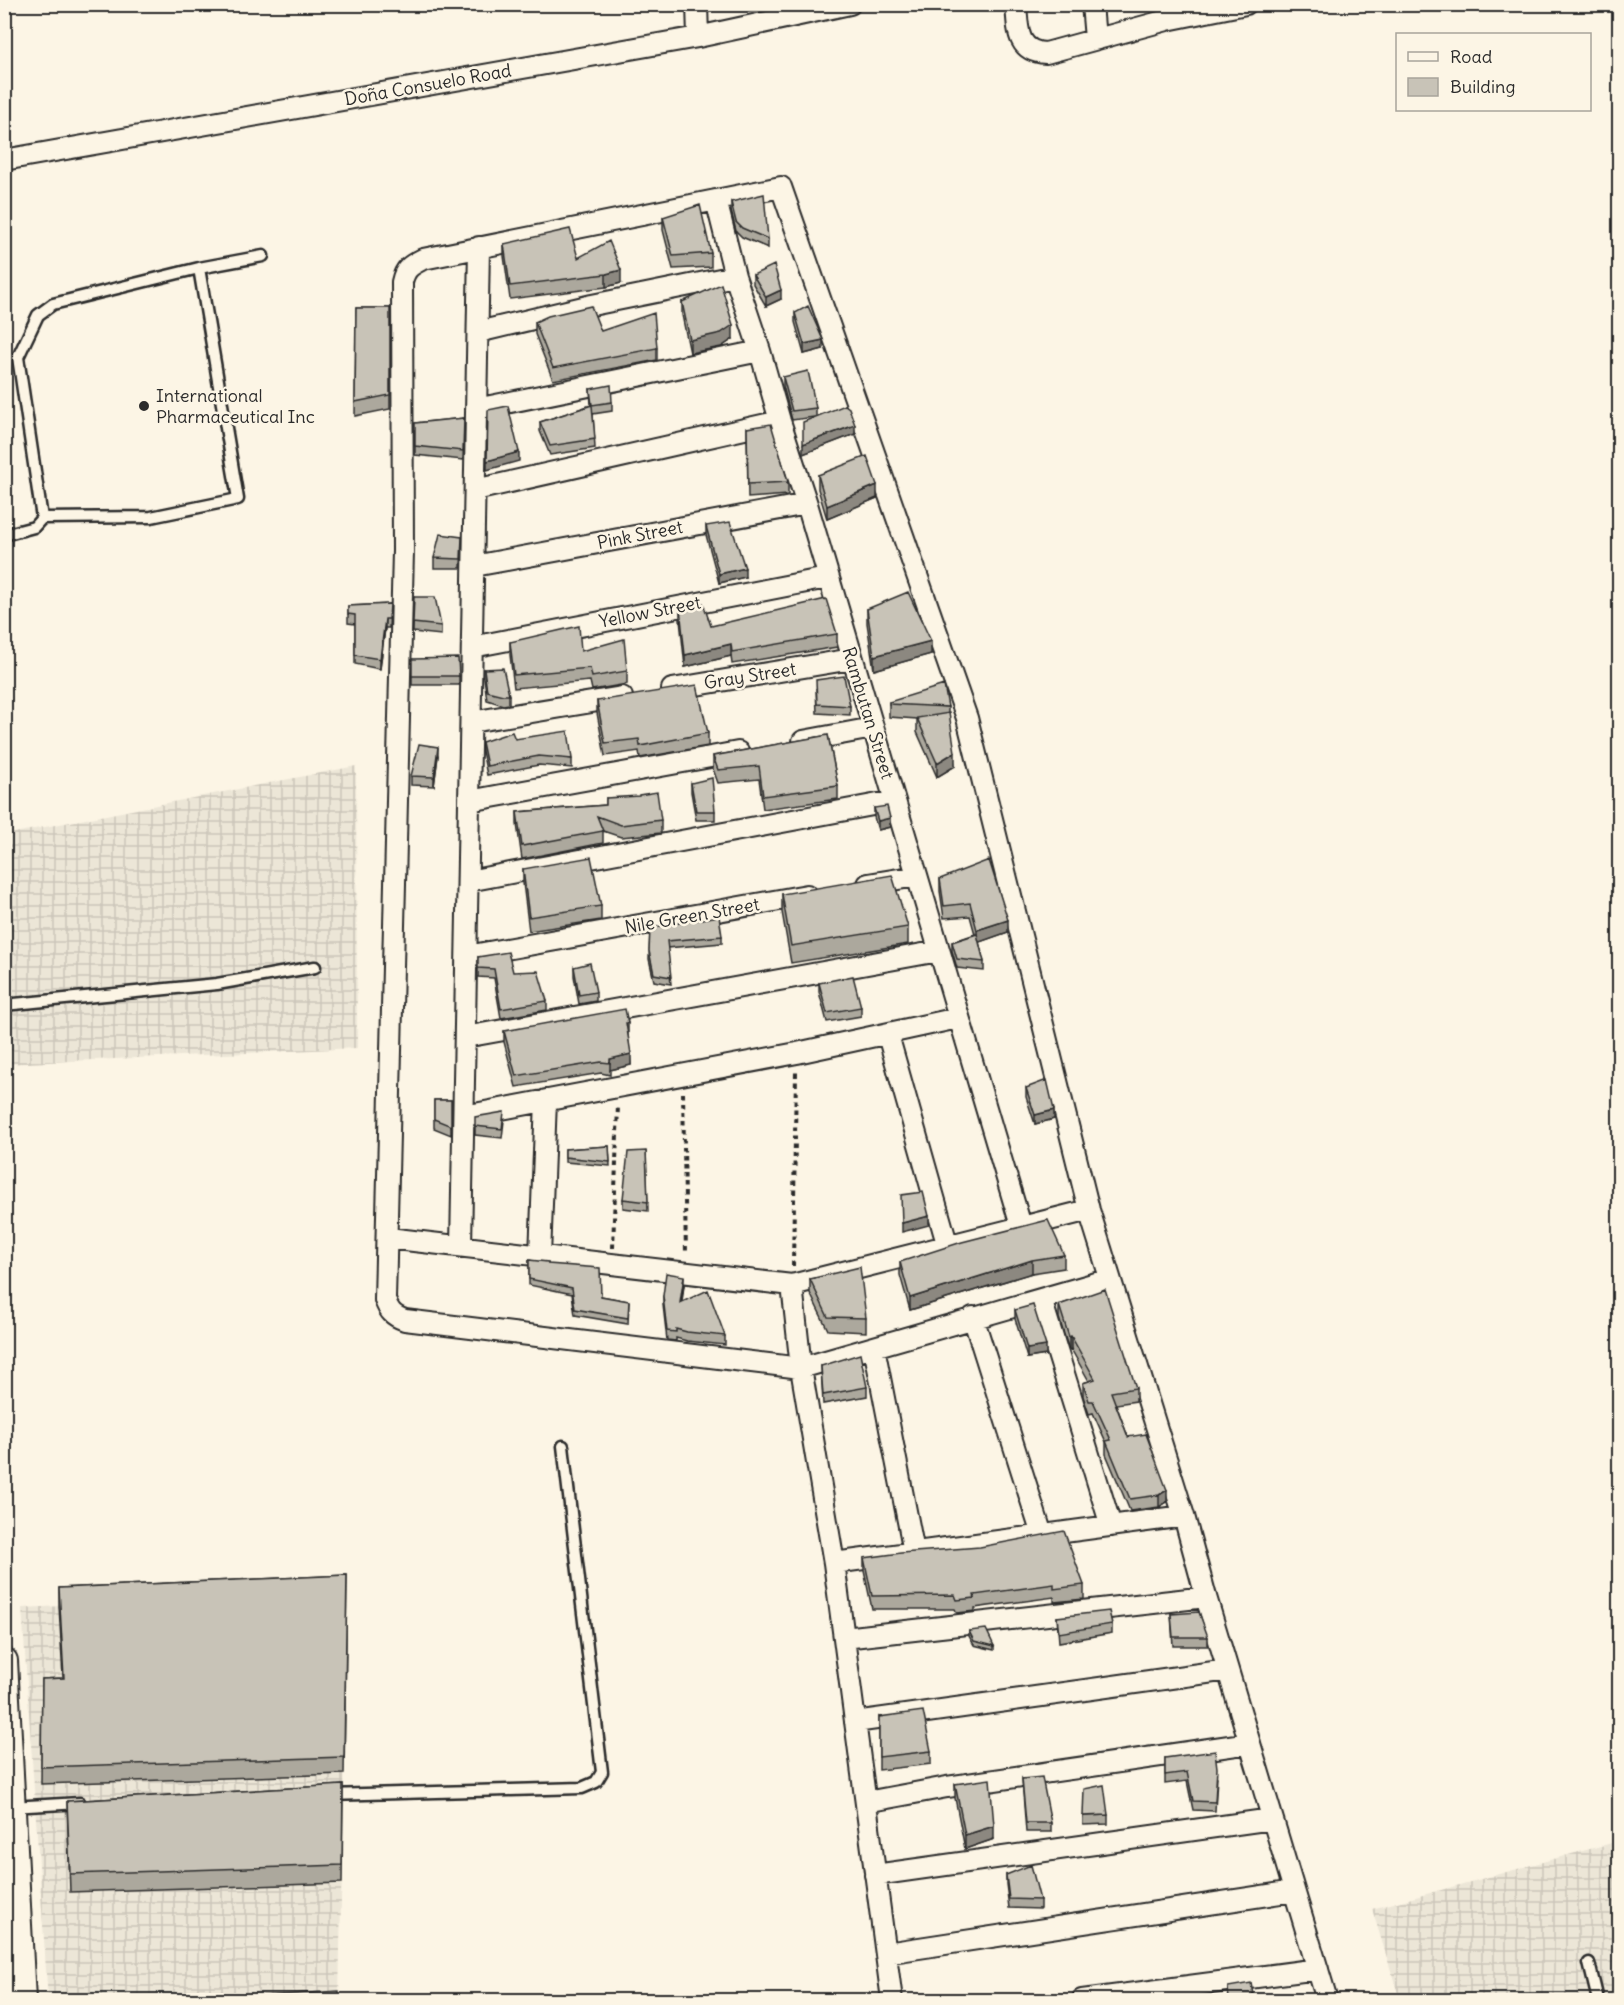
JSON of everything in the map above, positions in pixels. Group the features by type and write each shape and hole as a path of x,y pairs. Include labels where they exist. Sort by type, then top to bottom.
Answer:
{"street":[{"path":"697,4 698,37"},
{"name":"Doña Consuelo Road","path":"4,160 698,37 850,4"},
{"path":"1016,4 1021,39 1027,48 1036,53 1046,53 1095,39 1167,12 1246,4"},
{"path":"1092,4 1095,39"},
{"path":"1110,1279 801,1368 397,1318 389,1311 385,1300 403,551 402,282 404,272 411,265 423,259 479,247 781,187 967,718 1089,1210 1184,1516 1206,1597 1327,2001"},
{"name":"Rambutan Street","path":"716,200 735,276 807,504 827,578 1021,1226"},
{"path":"461,1247 479,247"},
{"path":"478,332 592,305 735,276"},
{"path":"476,409 760,351"},
{"path":"475,489 780,421"},
{"name":"Pink Street","path":"474,566 807,504"},
{"name":"Yellow Street","path":"472,647 827,578"},
{"name":"Gray Street","path":"471,722 852,659"},
{"path":"785,744 873,728"},
{"path":"469,801 752,750"},
{"path":"468,881 894,801"},
{"path":"850,888 917,876"},
{"name":"Nile Green Street","path":"467,957 828,892"},
{"path":"465,1037 939,951"},
{"path":"464,1116 888,1035 958,1018"},
{"path":"888,1035 948,1246"},
{"path":"540,1256 546,1100"},
{"path":"388,1238 792,1285 1089,1210"},
{"path":"792,1285 801,1368 834,1563 892,2001"},
{"path":"1041,1299 1111,1526"},
{"path":"973,1317 1042,1535"},
{"path":"874,1347 914,1552"},
{"path":"834,1563 1184,1516"},
{"path":"844,1638 1206,1597"},
{"path":"4,1661 8,1807 22,2001"},
{"path":"855,1722 1228,1670"},
{"path":"866,1802 947,1787 1250,1743"},
{"path":"875,1875 1272,1819"},
{"path":"886,1953 1294,1891"},
{"path":"1082,2001 1318,1969"}],"lane":[{"path":"42,518 18,357 38,315 53,304 199,268 263,256"},
{"path":"4,535 34,527 42,518 151,517 238,499 199,268"},
{"path":"4,1005 217,984 315,967"},
{"path":"319,1796 582,1788 596,1782 602,1772 563,1446"},
{"path":"8,1807 92,1803"},
{"path":"1589,1963 1598,2001"}],"path":[{"path":"792,1285 796,1053"},
{"path":"682,1075 686,1273"},
{"path":"612,1264 619,1087"}],"shaded area":[{"path":"356,766 357,1048 5,1064 4,835"},
{"path":"347,1592 339,2000 48,2000 22,1608"},
{"path":"1619,1841 1619,2000 1400,2000 1372,1909"},
{"path":"5,1931 9,2000 5,2000"}],"building":[{"path":"764,194 768,239 742,228 736,222 731,202"},
{"path":"700,205 711,253 673,256 663,217"},
{"path":"570,229 578,258 609,241 621,270 606,274 510,286 504,244"},
{"path":"774,265 781,290 766,297 753,275"},
{"path":"721,284 733,325 721,333 690,340 682,302"},
{"path":"591,306 601,331 654,313 657,348 553,368 535,322 548,316"},
{"path":"808,306 823,340 804,344 795,313"},
{"path":"356,308 390,308 390,395 355,402"},
{"path":"808,371 816,408 792,411 783,377"},
{"path":"611,385 612,402 592,405 590,389"},
{"path":"592,405 595,439 550,446 540,422"},
{"path":"845,405 849,408 855,425 803,444 803,422"},
{"path":"508,406 519,452 487,461 488,410"},
{"path":"464,418 463,451 415,446 415,423"},
{"path":"771,424 788,482 748,484 747,428"},
{"path":"867,456 877,485 827,506 818,475"},
{"path":"730,522 745,568 719,574 706,526"},
{"path":"440,534 462,537 461,559 434,558"},
{"path":"908,592 931,641 874,656 867,609"},
{"path":"414,597 435,597 441,626 413,623"},
{"path":"826,599 837,634 732,652 731,644 685,655 680,608 703,603 711,626"},
{"path":"390,604 389,619 385,619 380,659 355,655 355,615 348,614 348,606"},
{"path":"579,626 581,651 624,639 627,671 592,677 590,668 514,675 510,642"},
{"path":"458,658 459,676 412,676 412,659"},
{"path":"503,668 509,695 487,691 484,669"},
{"path":"844,676 850,706 817,704 816,680"},
{"path":"697,685 708,733 640,746 639,739 605,743 597,701"},
{"path":"944,685 948,707 889,704 889,702"},
{"path":"949,713 955,752 937,763 917,718"},
{"path":"568,731 572,759 539,756 487,766 482,742 512,732 515,739"},
{"path":"828,735 838,786 763,796 759,766 718,770 713,756"},
{"path":"419,744 438,747 434,777 411,776"},
{"path":"712,778 715,811 696,811 691,783"},
{"path":"657,792 661,820 621,825 597,816 603,831 522,846 517,812 606,805 606,798 639,796"},
{"path":"887,806 890,818 878,821 874,808"},
{"path":"591,857 601,906 529,917 523,869"},
{"path":"989,860 1008,920 977,930 970,903 944,906 940,879"},
{"path":"892,875 908,927 791,946 782,894"},
{"path":"719,916 722,936 667,941 671,977 654,974 649,951 650,928"},
{"path":"977,934 984,962 957,959 952,942"},
{"path":"508,952 513,972 538,971 547,1001 501,1009 494,969 478,968 478,957"},
{"path":"590,963 596,992 579,995 574,967"},
{"path":"853,976 861,1007 827,1013 819,983"},
{"path":"625,1009 631,1054 610,1059 610,1063 601,1062 516,1076 504,1031"},
{"path":"1047,1080 1054,1110 1035,1115 1026,1088"},
{"path":"434,1100 451,1100 451,1126 434,1119"},
{"path":"504,1112 502,1129 475,1126 475,1117"},
{"path":"609,1146 610,1162 565,1157 565,1149"},
{"path":"646,1151 648,1202 623,1199 628,1152"},
{"path":"923,1192 929,1216 902,1223 901,1195"},
{"path":"1048,1220 1064,1255 1032,1260 910,1298 900,1262 962,1242"},
{"path":"529,1260 548,1262 548,1264 600,1268 601,1296 629,1301 628,1318 575,1309 572,1288 529,1279"},
{"path":"860,1267 866,1318 828,1317 810,1279"},
{"path":"666,1273 684,1276 680,1303 708,1290 725,1336 676,1329 676,1332 667,1331 663,1296"},
{"path":"1105,1289 1136,1388 1111,1392 1128,1437 1146,1434 1167,1490 1159,1495 1130,1499 1106,1441 1111,1440 1093,1401 1089,1401 1083,1383 1095,1379 1071,1336 1069,1337 1059,1305"},
{"path":"1033,1305 1046,1346 1027,1349 1015,1310"},
{"path":"860,1354 867,1387 823,1395 821,1366"},
{"path":"1064,1531 1084,1585 1054,1589 1054,1584 974,1595 975,1598 957,1600 955,1595 872,1596 864,1558 980,1547"},
{"path":"347,1575 344,1757 41,1767 42,1679 64,1678 59,1588"},
{"path":"1109,1611 1112,1624 1059,1633 1057,1617"},
{"path":"1199,1612 1208,1637 1173,1637 1171,1614"},
{"path":"986,1629 994,1646 974,1641 969,1631"},
{"path":"923,1711 931,1751 879,1757 879,1717"},
{"path":"1215,1751 1217,1768 1215,1802 1193,1801 1187,1772 1165,1775 1165,1758"},
{"path":"1042,1777 1051,1823 1026,1823 1022,1779"},
{"path":"990,1779 994,1826 965,1835 955,1784"},
{"path":"343,1785 342,1865 70,1874 67,1801"},
{"path":"1104,1785 1108,1815 1083,1816 1084,1789"},
{"path":"1031,1865 1040,1900 1009,1899 1006,1875"},
{"path":"1251,1983 1254,2001 1229,2001 1228,1987"},
{"path":"339,1991 339,2001 188,2001"},
{"path":"1198,1997 1198,2001 1171,2001 1171,1999"}],"place":[{"name":"International Pharmaceutical Inc","path":"144,406"}]}
